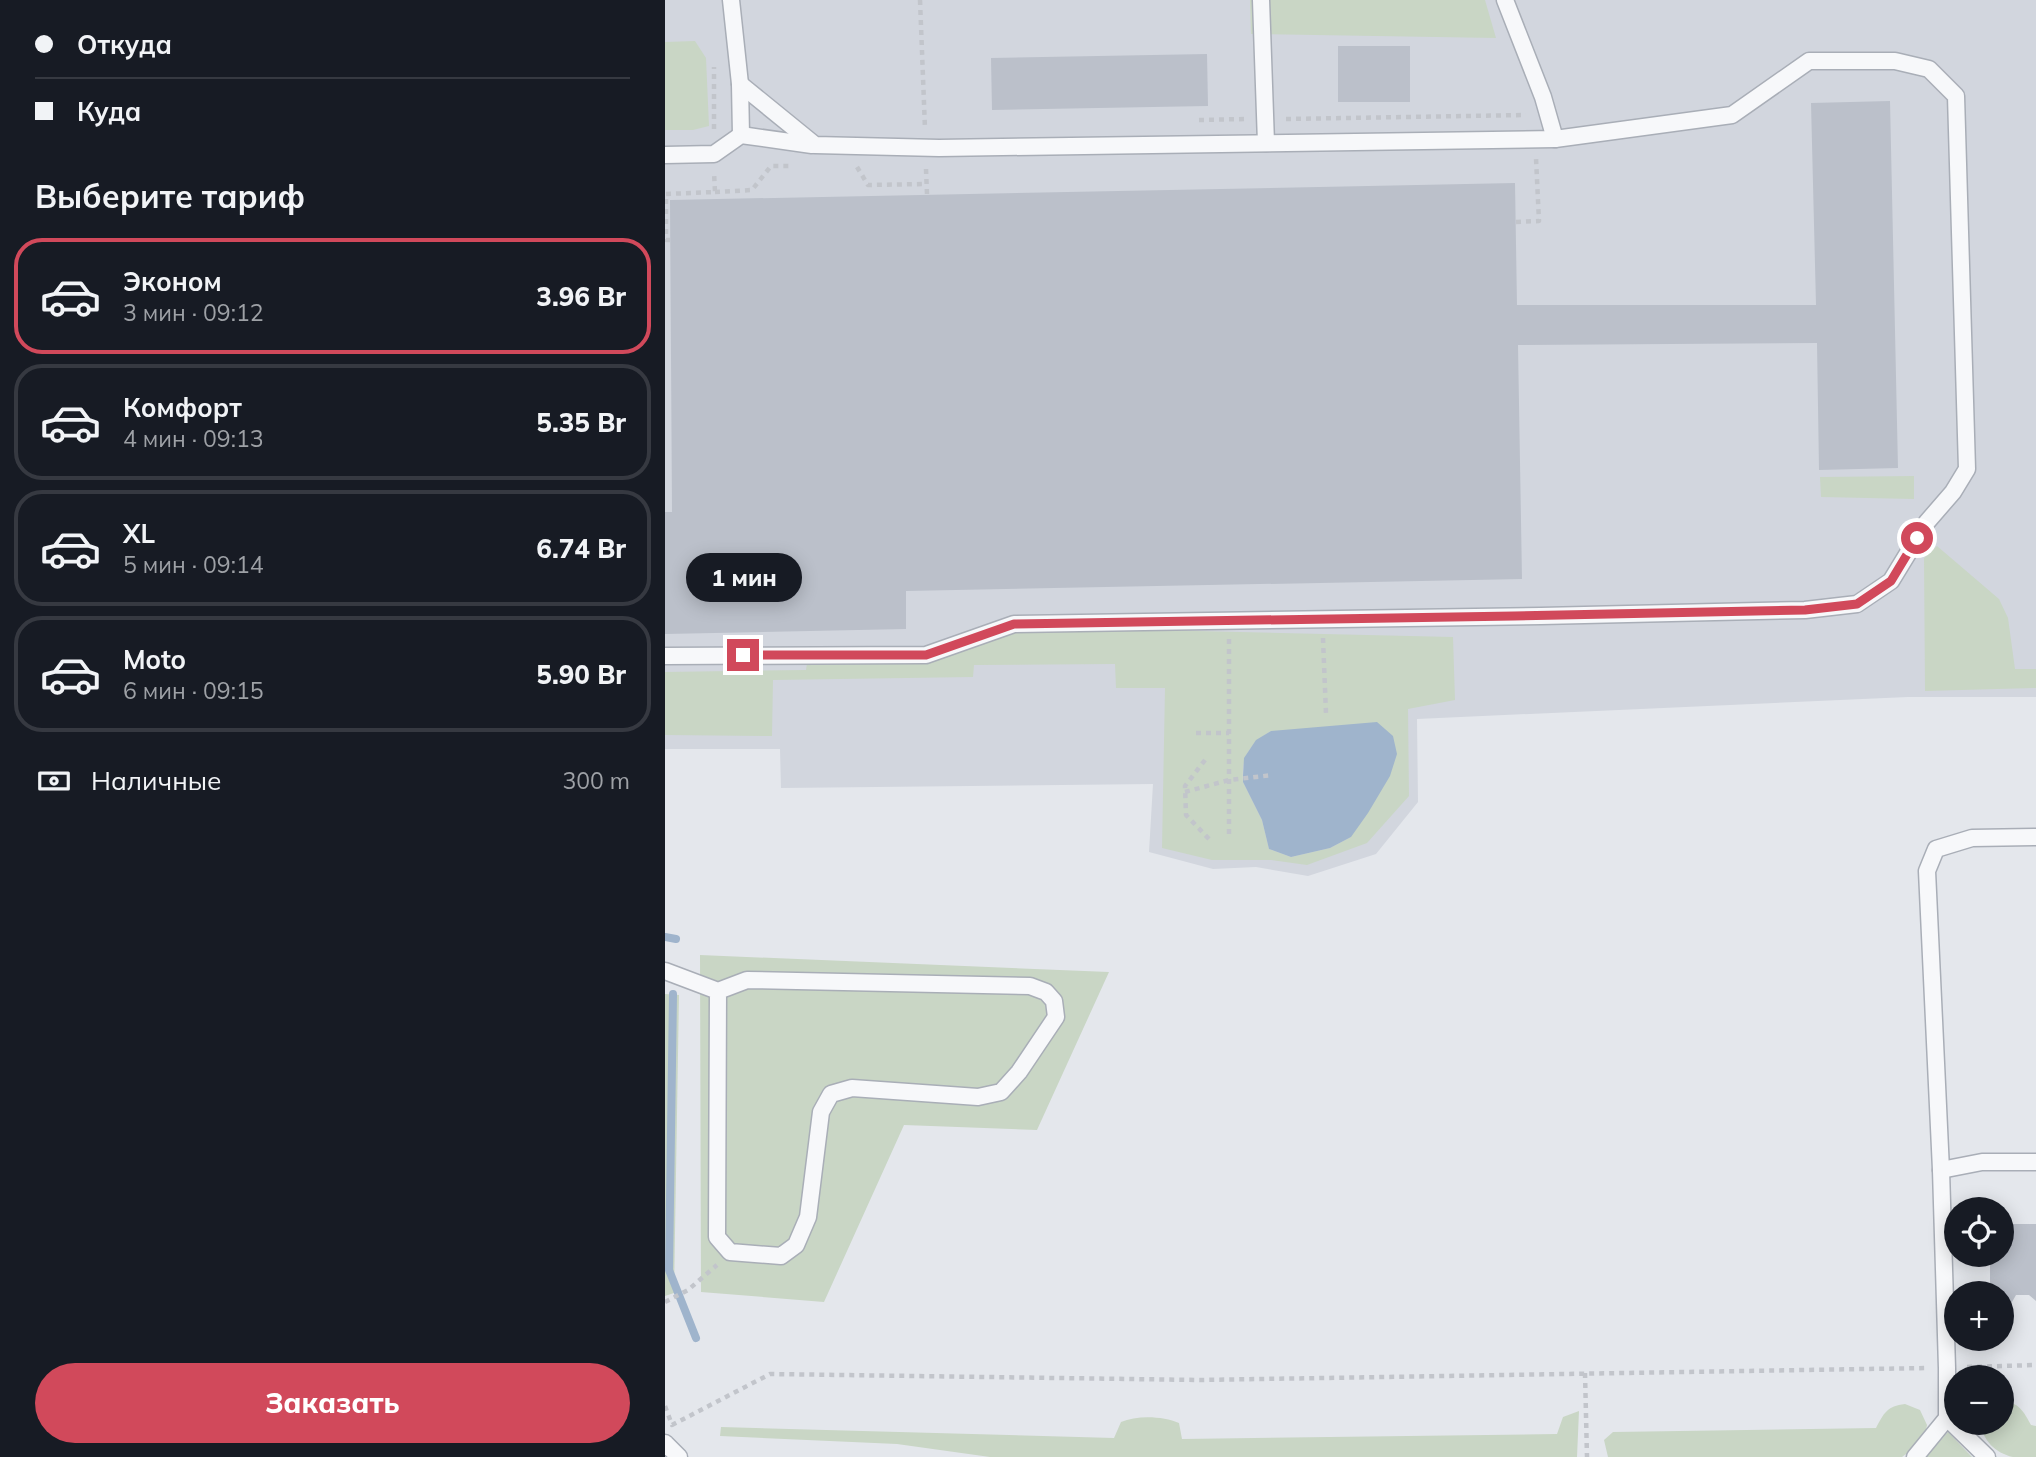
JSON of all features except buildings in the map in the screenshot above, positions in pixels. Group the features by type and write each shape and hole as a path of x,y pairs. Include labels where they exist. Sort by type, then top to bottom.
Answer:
{"lane":[{"path":"731,0 740,85 741,135"},
{"path":"1261,0 1266,144"},
{"path":"1506,0 1543,97 1555,139"},
{"path":"665,155 714,154 741,135 815,145 926,148 1555,139 1733,115 1809,61 1895,61 1929,69 1956,96 1967,469 1953,492 1927,522 1891,581 1857,604 1805,610 1014,624 926,655 665,656"},
{"path":"740,85 815,145"},
{"path":"1947,1365 1927,871 1936,849 1972,838 2036,837"},
{"path":"665,971 718,991 747,980 1030,986 1046,992 1054,1001 1056,1017 1019,1072 1001,1092 978,1097 852,1088 831,1094 821,1112 808,1217 796,1245 781,1256 730,1252 717,1237 718,991"},
{"path":"1941,1170 1982,1162 2036,1162"},
{"path":"1915,1457 1944,1422"},
{"path":"1964,1435 1987,1457"},
{"path":"665,1443 679,1457"}],"path":[{"path":"920,0 927,194"},
{"path":"1197,120 1534,115 1539,221 1516,222"},
{"path":"715,192 753,190 771,166 803,166"},
{"path":"848,167 859,167 868,186 926,184"},
{"path":"1322,619 1326,714"},
{"path":"1229,621 1229,834"},
{"path":"1196,733 1229,733"},
{"path":"1205,760 1185,786 1186,815 1209,839"},
{"path":"1185,792 1229,780 1273,775"},
{"path":"668,1301 701,1280 730,1252"},
{"path":"2014,1366 2036,1365"},
{"path":"665,1406 672,1425 769,1374 1201,1380 1944,1368"},
{"path":"1585,1373 1587,1457"}],"shaded area":[{"path":"665,0 2036,0 2036,697 1908,697 1417,719 1418,802 1376,854 1308,876 1256,867 1213,869 1149,852 1153,784 781,788 780,749 665,749"}],"green space":[{"path":"1250,0 1485,0 1496,38 1251,34"},
{"path":"695,41 706,58 709,126 693,130 665,130 665,42"},
{"path":"1914,476 1914,499 1821,497 1820,477"},
{"path":"1937,546 1999,599 2008,618 2015,669 2036,669 2036,688 1925,691 1924,558"},
{"path":"1154,630 1453,637 1455,700 1408,709 1409,796 1367,843 1307,865 1271,860 1212,860 1162,848 1165,688 1116,688 1115,664 974,665 973,677 773,680 772,736 665,735 665,672 806,670 807,663 928,661 1017,632","holes":["1271,731 1351,837 1330,848 1291,857 1269,849 1262,820 1243,782 1245,758 1252,746"]},
{"path":"700,955 1109,972 1037,1130 904,1125 824,1302 701,1292"},
{"path":"665,994 679,995 674,1293 665,1296"},
{"path":"1905,1404 1920,1410 1927,1425 1924,1440 1902,1457 1608,1457 1604,1440 1613,1432 1876,1428 1887,1411 1894,1406"},
{"path":"2014,1405 2023,1412 2031,1425 2036,1426 2036,1457 2007,1455 1995,1449 1985,1435 2014,1435"},
{"path":"1579,1411 1577,1457 990,1457 897,1444 720,1436 721,1427 1114,1438 1121,1422 1150,1417 1179,1423 1182,1439 1557,1434 1563,1417"},
{"path":"1945,1435 1951,1435 1972,1457 1926,1457"}],"water":[{"path":"1377,722 1393,736 1397,754 1390,776 1351,837 1330,848 1291,857 1269,849 1262,820 1243,782 1244,758 1256,740 1271,731"}],"waterway":[{"path":"665,937 676,939"},
{"path":"673,994 669,1270 696,1338"}],"route":[{"path":"743,655 926,655 1014,624 1805,610 1857,604 1891,581 1917,538"}]}
